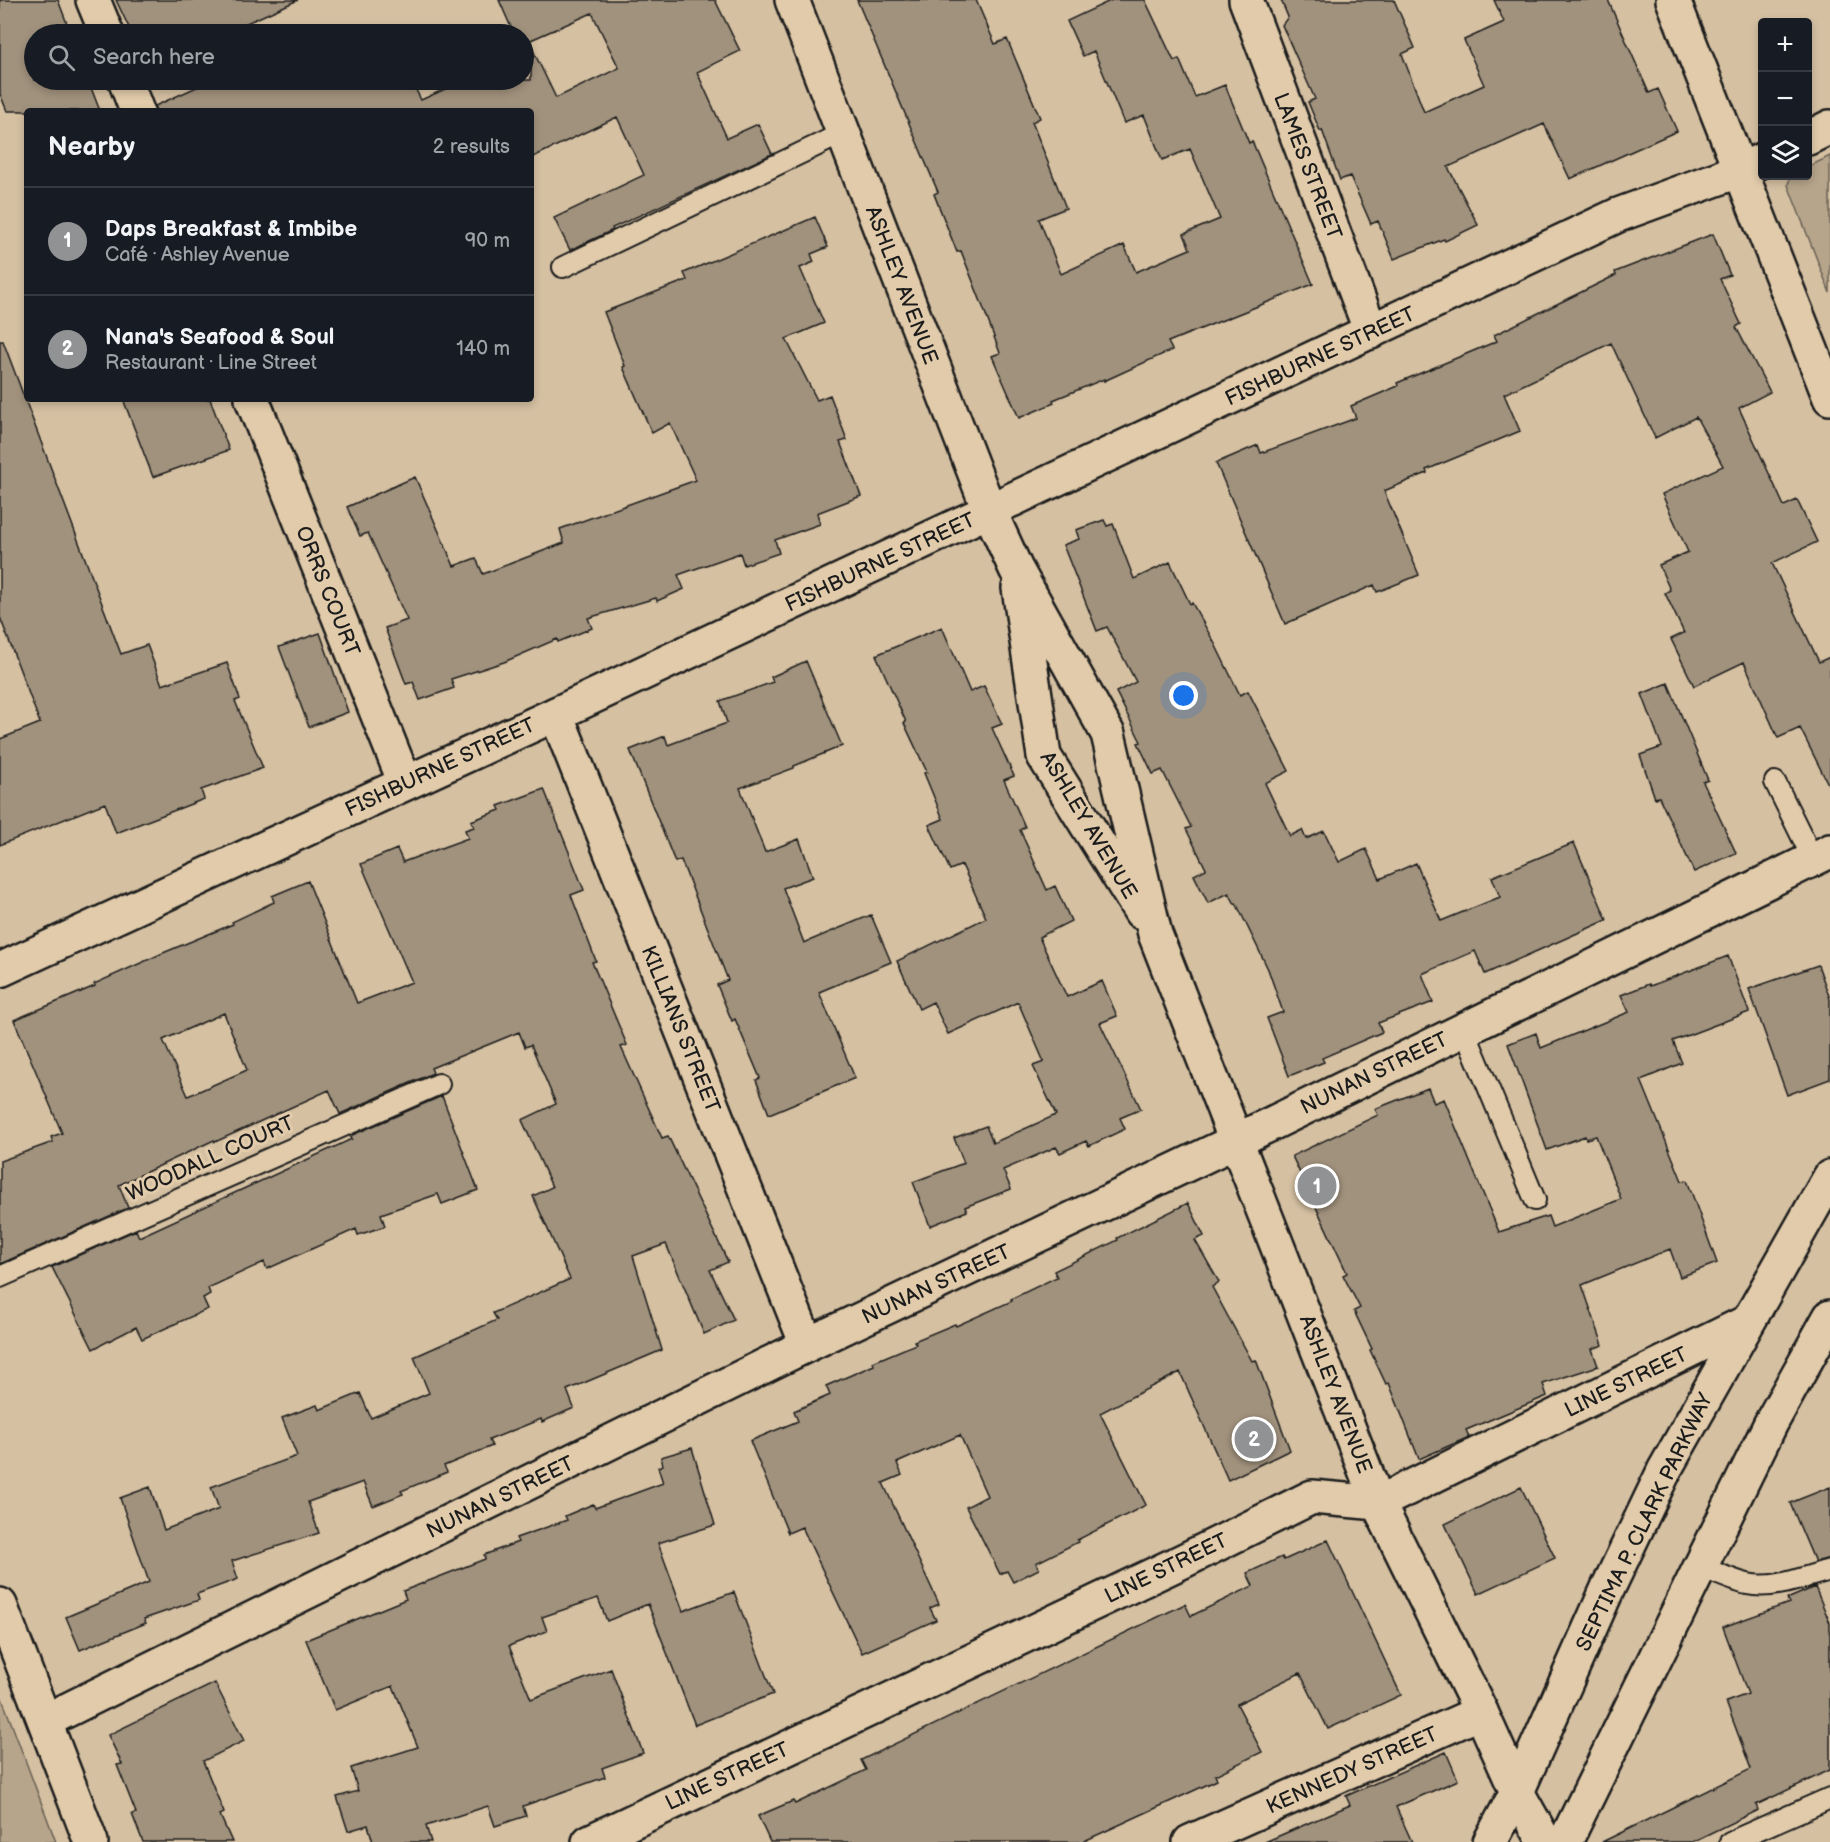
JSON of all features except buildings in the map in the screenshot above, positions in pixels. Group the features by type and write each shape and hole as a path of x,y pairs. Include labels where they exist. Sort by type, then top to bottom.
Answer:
{"main road":[{"path":"93,0 103,24"},
{"name":"ASHLEY AVENUE","path":"792,0 989,510 1016,569 1108,734 1155,934 1378,1503 1518,1792 1545,1842"},
{"name":"LAMES STREET","path":"1246,0 1371,332"},
{"path":"1673,0 1752,165 1830,398"},
{"path":"129,90 136,108"},
{"path":"1812,136 1830,127"},
{"name":"FISHBURNE STREET","path":"0,970 556,714 1618,215 1752,165"},
{"name":"ORRS COURT","path":"253,402 405,783"},
{"name":"ASHLEY AVENUE","path":"1016,569 1044,756 1155,934"},
{"name":"KILLIANS STREET","path":"556,714 807,1345"},
{"name":"NUNAN STREET","path":"45,1720 807,1345 1236,1141 1821,855"},
{"name":"SEPTIMA P. CLARK PARKWAY","path":"1490,1842 1518,1792 1607,1590 1660,1479 1830,1177"},
{"path":"1565,1842 1771,1423 1830,1317"},
{"name":"LINE STREET","path":"589,1842 1174,1565 1312,1497 1378,1503 1747,1322"},
{"path":"0,1605 92,1842"},
{"name":"KENNEDY STREET","path":"1190,1842 1481,1712"}],"lane":[{"path":"563,267 843,133"},
{"path":"1775,782 1821,855"},
{"path":"1464,1029 1534,1200"},
{"name":"WOODALL COURT","path":"0,1277 439,1084"},
{"path":"1699,1566 1748,1584 1767,1585 1788,1582 1830,1569"},
{"path":"1730,1842 1830,1798"}],"shaded area":[{"path":"1830,156 1830,293 1788,185 1789,180 1812,180 1812,165"},
{"path":"0,1693 56,1842 0,1842"}],"place":[{"name":"Daps Breakfast & Imbibe","path":"1317,1186"},
{"name":"Nana's Seafood & Soul","path":"1254,1439"}]}
